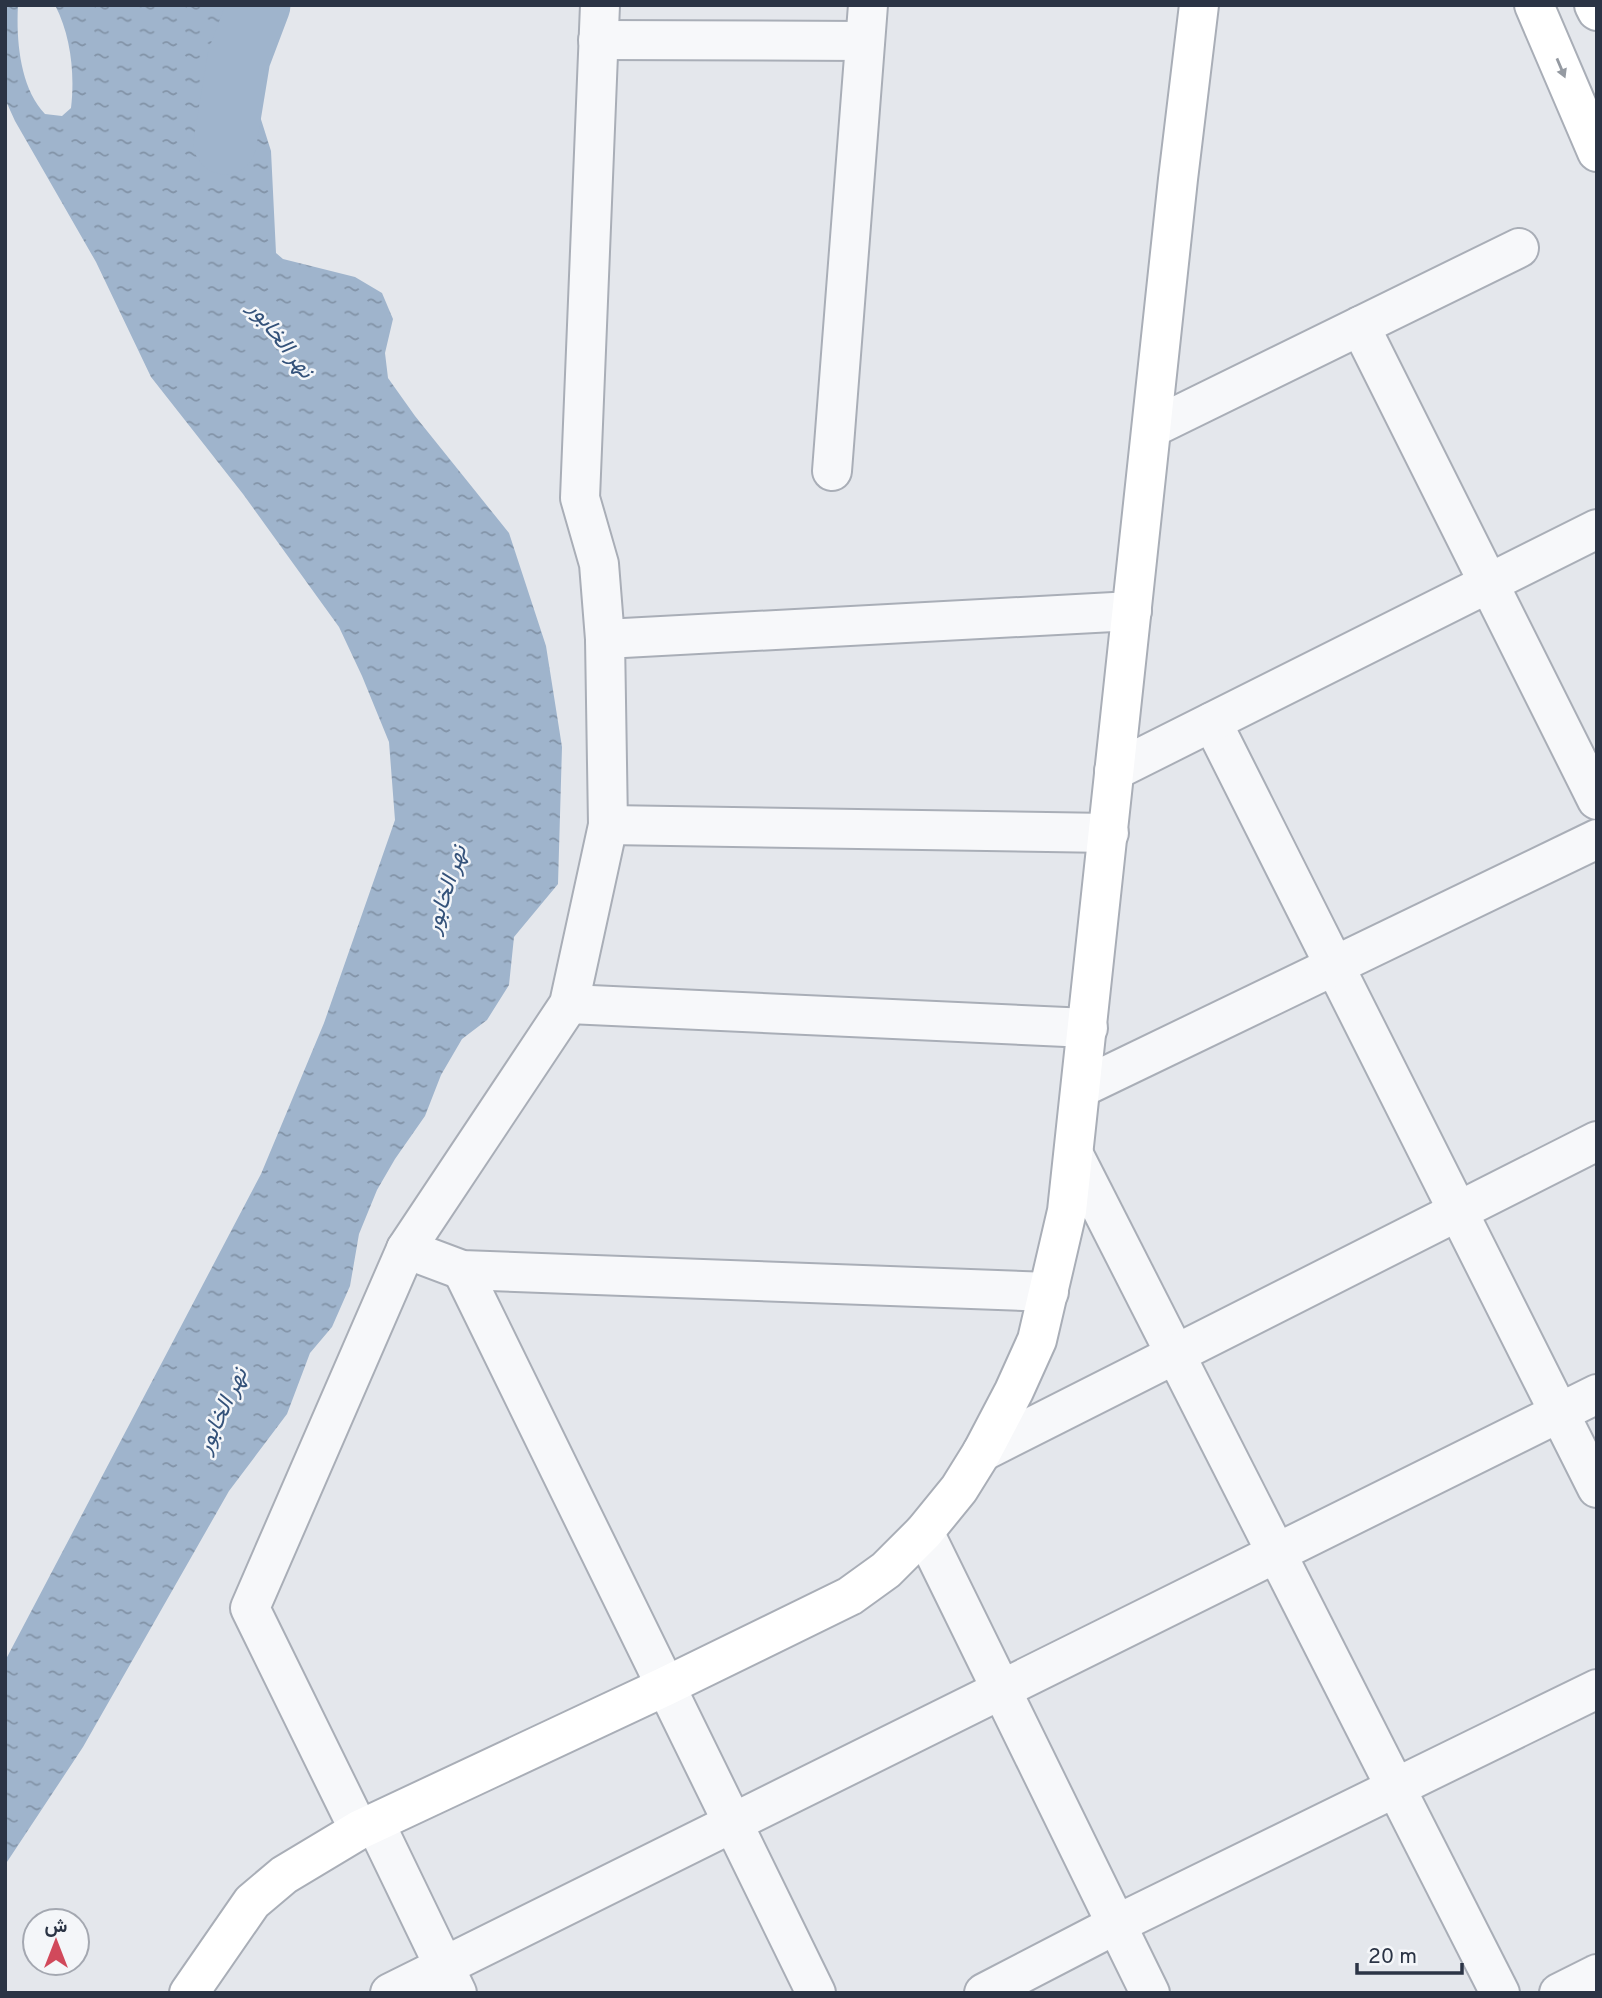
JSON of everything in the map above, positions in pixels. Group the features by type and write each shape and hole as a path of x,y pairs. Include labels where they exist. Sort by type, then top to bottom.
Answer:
{"street":[{"path":"189,1993 252,1902 284,1875 367,1827 850,1596 886,1570 924,1532 959,1489 1014,1391 1037,1340 1067,1210 1199,5"},
{"path":"1534,5 1597,152"},
{"path":"1594,5 1597,11"},
{"path":"451,1979 250,1608 405,1249 569,1004 608,825 606,639 599,564 580,498 599,22 867,23 832,471"},
{"path":"1152,428 1519,248"},
{"path":"1360,326 1597,800"},
{"path":"1114,771 1597,529"},
{"path":"606,639 1132,611"},
{"path":"1212,722 1597,1488"},
{"path":"608,825 1109,833"},
{"path":"1081,1088 1597,839"},
{"path":"569,1004 1088,1028"},
{"path":"982,1452 1597,1141"},
{"path":"1074,1155 1500,1993"},
{"path":"405,1249 462,1270 1049,1292"},
{"path":"462,1270 816,1993"},
{"path":"390,1993 451,1979 733,1822 1597,1394"},
{"path":"924,1532 1150,1993"},
{"path":"984,1993 1117,1924 1597,1689"},
{"path":"1559,1993 1597,1974"}],"water":[{"name":"نهر الخابور","path":"5,5 18,5 21,63 30,91 45,114 62,116 71,108 72,69 65,29 55,5 226,5 239,58 271,151 276,253 283,259 355,277 382,293 393,319 385,353 388,378 415,416 509,533 546,646 562,747 558,884 514,937 509,985 487,1020 462,1039 441,1075 425,1116 377,1190 359,1234 350,1286 332,1327 310,1353 287,1414 229,1491 83,1747 5,1865 5,1661 261,1174 324,1023 395,820 389,742 339,627 243,494 151,377 96,262 15,121 5,99"}],"waterway":[{"path":"225,143 239,58 259,5"}]}
